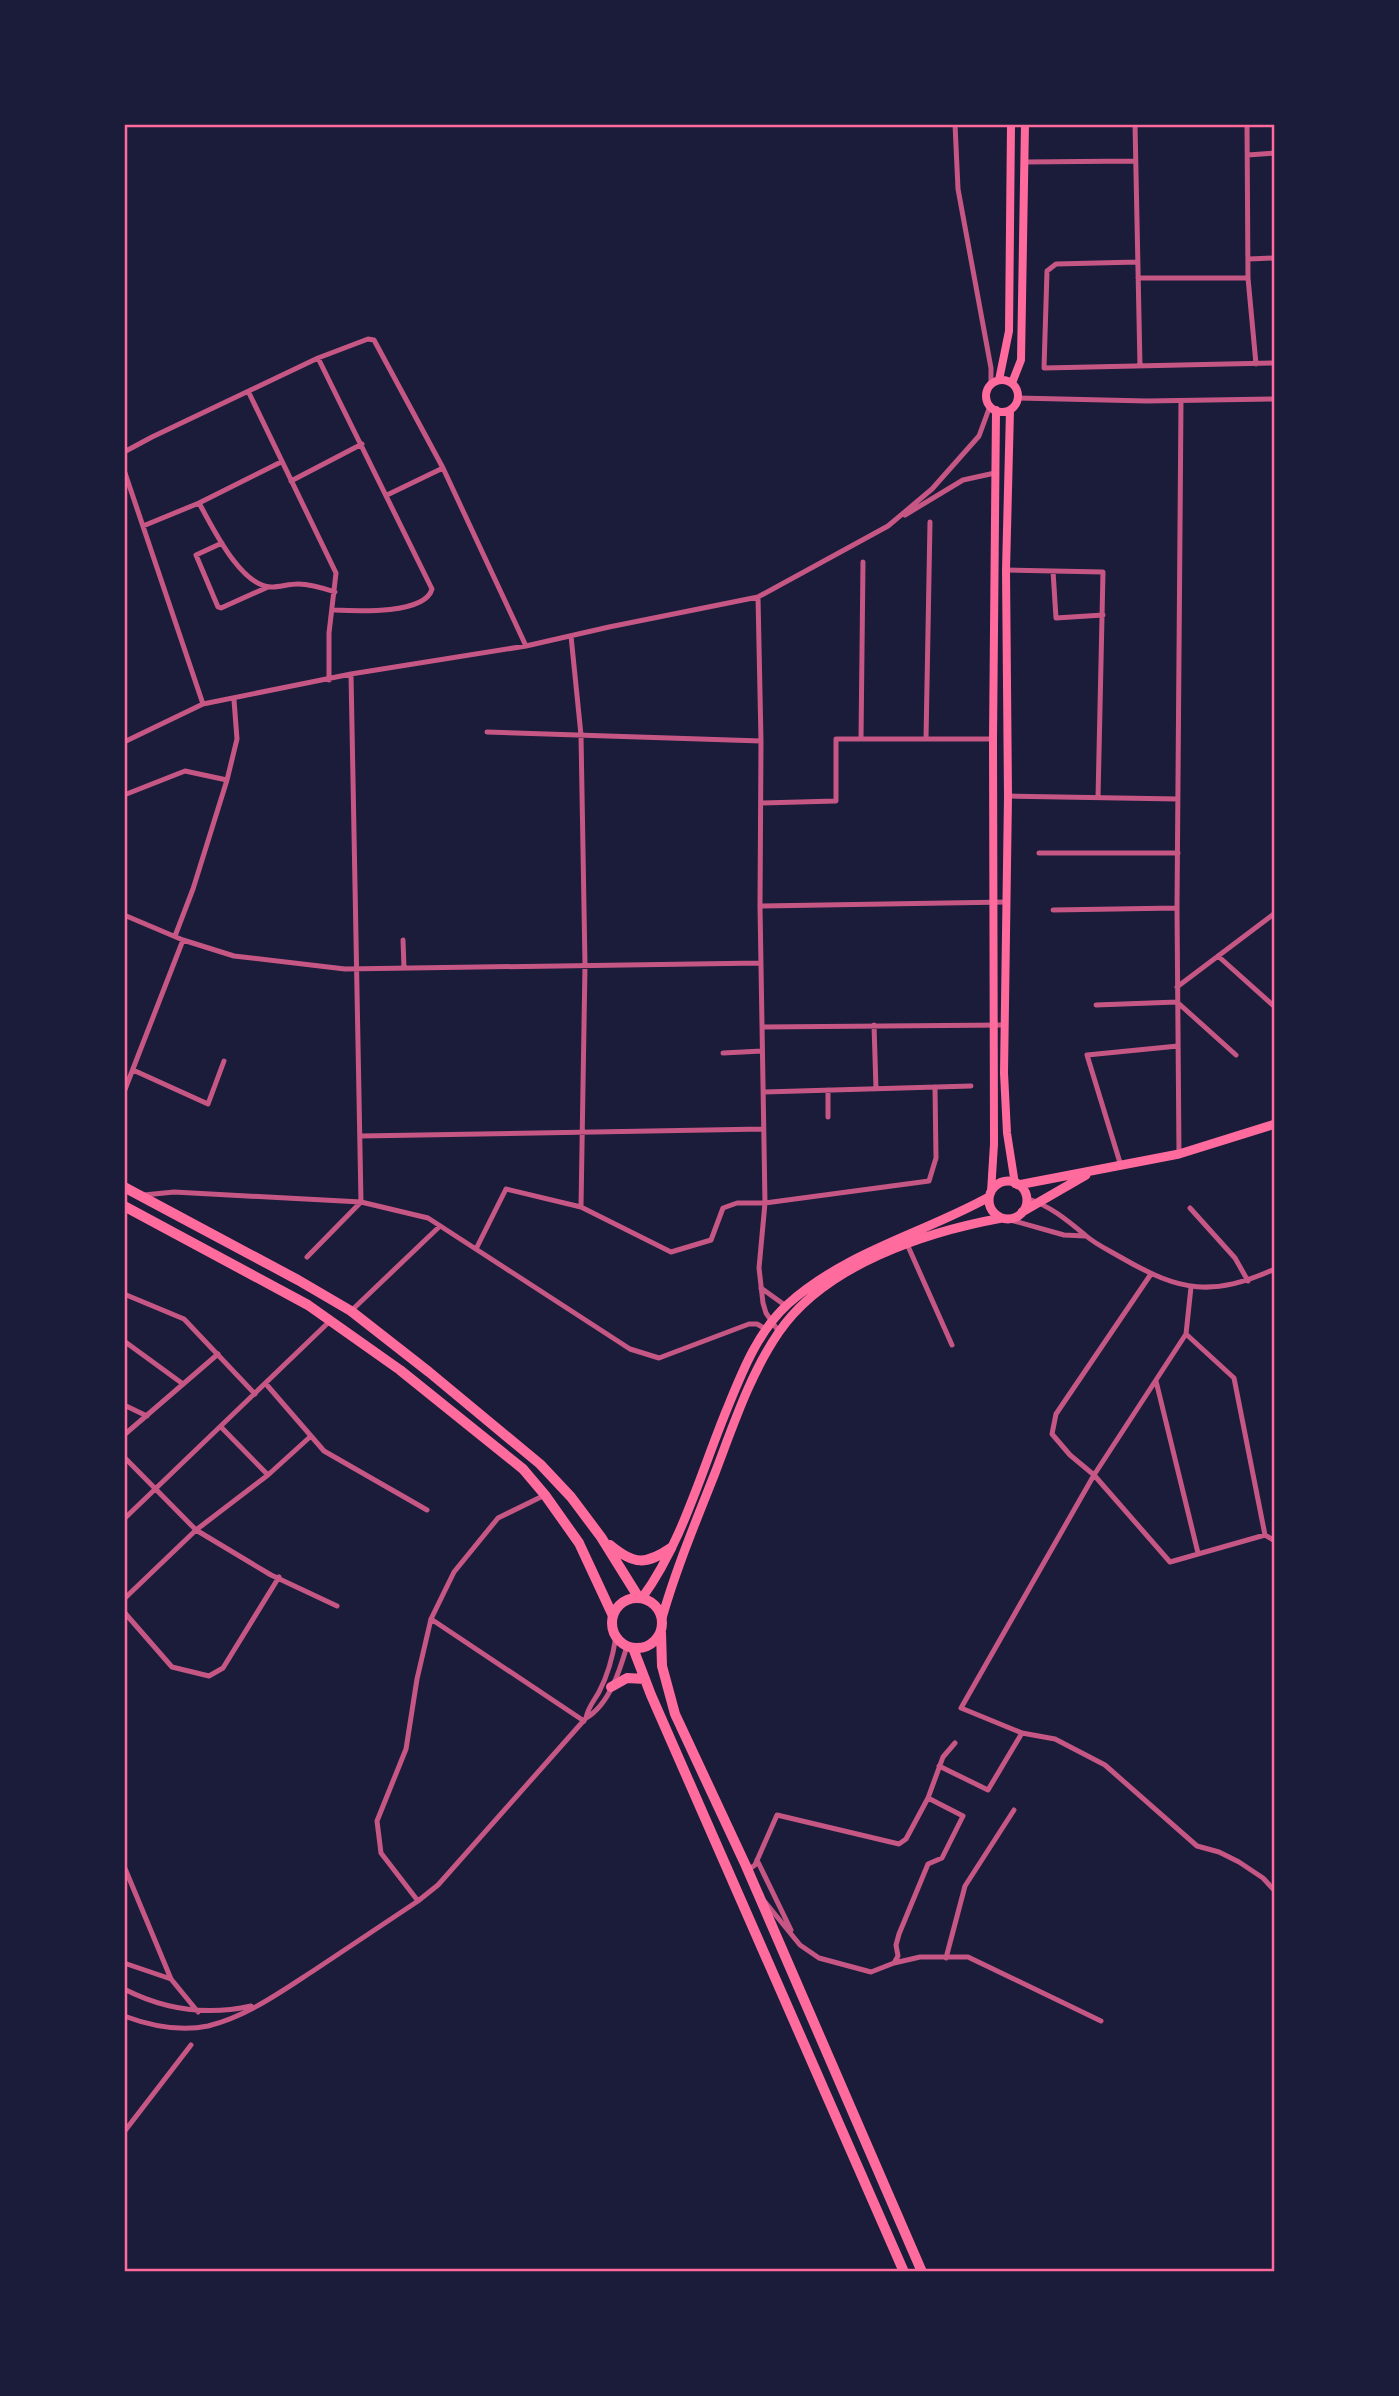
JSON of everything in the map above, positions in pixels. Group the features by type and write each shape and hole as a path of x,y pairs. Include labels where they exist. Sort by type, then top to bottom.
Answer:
{"highway":[{"path":"124,1187 351,1311 506,1434 540,1464 571,1497 601,1537 640,1598"},
{"path":"124,1206 308,1305 400,1370 458,1416 523,1469 545,1494 579,1543 613,1616 613,1630 616,1636 630,1647 645,1679 904,2272"},
{"path":"601,1537 623,1555 636,1561 650,1560 671,1548"},
{"path":"613,1616 620,1605 632,1598 640,1598 655,1605 662,1618 662,1666 669,1698 757,1891 922,2272"},
{"path":"630,1647 645,1647 654,1642 661,1633"},
{"path":"611,1687 627,1678 645,1679"}],"main road":[{"path":"1004,1219 990,1208 994,1144 995,473 993,408 986,397 995,382 1009,331 1011,124"},
{"path":"1012,383 1021,359 1026,124"},
{"path":"995,382 1012,383"},
{"path":"1012,383 1018,392 1018,398 1010,410 1006,570 1008,796 1005,1025 1007,1133 1017,1184 1026,1198 1022,1212"},
{"path":"993,408 1010,410"},
{"path":"640,1598 656,1577 671,1548 744,1366 786,1306 826,1274 960,1213 990,1195 1001,1183 1017,1184 1179,1154 1275,1124"},
{"path":"662,1618 678,1568 733,1424 779,1332 795,1314 837,1279 907,1244 952,1228 1013,1219 1093,1171"}],"street":[{"path":"955,124 958,189 995,382"},
{"path":"1135,124 1139,366"},
{"path":"1247,124 1248,278 1256,364"},
{"path":"1248,155 1275,153"},
{"path":"1025,162 1135,162"},
{"path":"1249,259 1275,258"},
{"path":"1138,262 1056,264 1046,271 1044,368 1275,363"},
{"path":"1138,278 1248,278"},
{"path":"124,452 318,358 368,339 374,340 443,468 526,646"},
{"path":"318,358 430,583 431,594 423,601 397,608 332,610"},
{"path":"249,393 336,573 329,633 329,680"},
{"path":"1018,398 1181,401 1275,399"},
{"path":"1179,1154 1177,908 1181,401"},
{"path":"888,526 932,489 979,436 993,408"},
{"path":"290,481 362,444"},
{"path":"143,526 199,503 281,462"},
{"path":"387,495 443,468"},
{"path":"124,470 203,704"},
{"path":"124,741 203,704 234,700 351,674 526,646 758,597 888,526 963,480 995,473"},
{"path":"199,503 222,543 242,570 268,587"},
{"path":"926,739 930,522"},
{"path":"222,543 196,555 218,607 268,587 300,584 335,592"},
{"path":"861,739 863,562"},
{"path":"1006,570 1104,572 1098,797"},
{"path":"1054,571 1056,618 1102,615"},
{"path":"758,597 765,1203 759,1268 770,1327"},
{"path":"571,636 581,735 585,965 581,1206"},
{"path":"307,1257 361,1202 359,968 351,674"},
{"path":"175,936 193,889 237,739 234,700"},
{"path":"487,733 761,741"},
{"path":"761,803 836,801 836,739 993,739"},
{"path":"124,795 186,771 226,780"},
{"path":"1008,796 1178,799"},
{"path":"1039,853 1178,853"},
{"path":"760,906 1007,902"},
{"path":"1052,910 1177,908"},
{"path":"1177,987 1275,913"},
{"path":"124,915 183,940 234,956 345,969 761,963"},
{"path":"124,1092 183,940"},
{"path":"403,940 404,968"},
{"path":"1218,956 1275,1007"},
{"path":"1096,1005 1177,1002 1236,1055"},
{"path":"762,1027 1005,1025"},
{"path":"874,1026 876,1089"},
{"path":"1121,1166 1087,1055 1178,1046"},
{"path":"723,1053 762,1051"},
{"path":"133,1070 208,1104 224,1062"},
{"path":"764,1092 971,1086"},
{"path":"476,1249 506,1189 581,1206 671,1252 711,1240 723,1208 737,1203 765,1203 929,1181 936,1158 935,1087"},
{"path":"828,1090 828,1117"},
{"path":"361,1136 764,1129"},
{"path":"142,1196 174,1192 361,1202 428,1218 630,1349 659,1358 749,1324 770,1327 779,1332"},
{"path":"1026,1198 1038,1202 1073,1223 1085,1236 1151,1275 1191,1287 1222,1286 1248,1280 1275,1269"},
{"path":"1190,1208 1235,1258 1248,1280"},
{"path":"1004,1219 1064,1235 1085,1236"},
{"path":"351,1311 440,1226"},
{"path":"907,1244 952,1345"},
{"path":"1151,1275 1056,1415 1052,1434 1070,1455 1094,1475 1170,1562 1265,1535 1275,1541"},
{"path":"1191,1287 1186,1334 1094,1475 961,1708 1022,1733 1055,1739 1105,1765 1198,1846 1239,1861 1263,1878 1275,1891"},
{"path":"761,1288 795,1314"},
{"path":"124,1294 184,1319 256,1394"},
{"path":"124,1519 331,1321"},
{"path":"1186,1334 1234,1378 1265,1535"},
{"path":"124,1341 183,1384"},
{"path":"124,1435 218,1354"},
{"path":"1156,1381 1198,1553"},
{"path":"266,1384 324,1451 427,1510"},
{"path":"124,1405 147,1416"},
{"path":"221,1427 268,1475"},
{"path":"124,1599 196,1530 268,1475 311,1436"},
{"path":"124,1457 196,1530 271,1575 337,1606"},
{"path":"418,1901 381,1853 377,1821 406,1749 417,1679 431,1619 454,1572 498,1518 545,1494"},
{"path":"124,1612 172,1667 209,1676 223,1668 279,1577"},
{"path":"431,1619 585,1719"},
{"path":"585,1719 607,1674 616,1636"},
{"path":"124,2016 155,2026 185,2028 208,2025 264,2003 418,1901 438,1885 585,1719 594,1713 611,1687 630,1647"},
{"path":"939,1766 988,1790 1022,1733"},
{"path":"748,1871 757,1860 777,1815 899,1843 906,1839 928,1798 943,1756 955,1743"},
{"path":"894,1963 898,1956 896,1945 899,1934 928,1864 942,1858 963,1816 928,1798"},
{"path":"946,1958 965,1886 1014,1810"},
{"path":"757,1860 795,1939"},
{"path":"124,1866 171,1979 198,2012"},
{"path":"757,1891 795,1939 819,1958 871,1972 920,1957 968,1957 1101,2021"},
{"path":"124,1963 171,1979"},
{"path":"124,1989 163,2005 198,2012 231,2010 264,2003"},
{"path":"124,2132 191,2045"}]}
